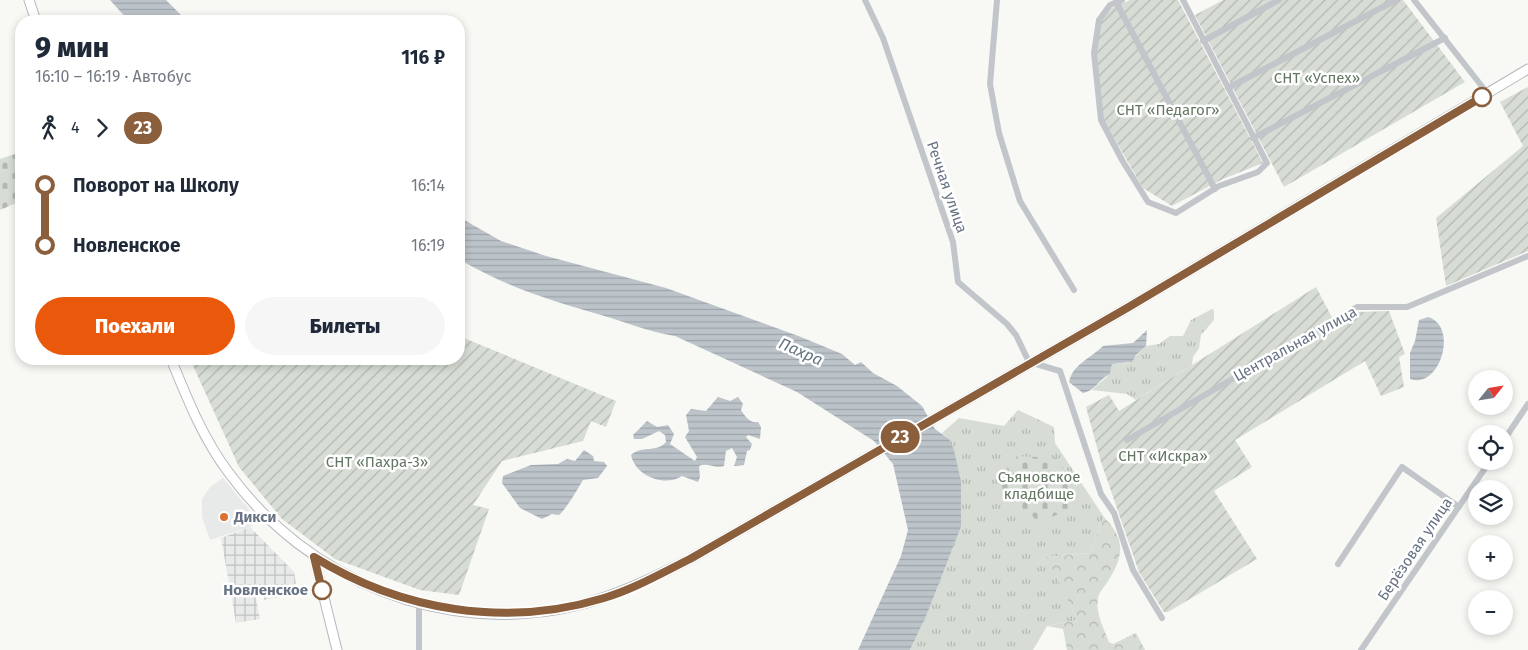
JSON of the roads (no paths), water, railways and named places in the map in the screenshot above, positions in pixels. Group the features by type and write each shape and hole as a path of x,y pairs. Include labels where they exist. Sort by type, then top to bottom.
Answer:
{"main road":[{"path":"29,0 34,15"},
{"path":"174,365 196,416 228,472 263,515 283,534 314,557 362,584 419,603 479,612 509,613 560,609 606,598 635,587 673,568 1029,362 1127,308 1528,69"},
{"path":"314,557 337,650"}],"street":[{"name":"Речная улица","path":"865,0 883,38 953,242 958,282 1007,324 1016,335 1029,362"},
{"path":"997,0 990,84 999,133 1020,200 1074,290"},
{"path":"1183,0 1267,163 1258,172 1215,189 1176,213 1148,202 1122,160 1101,120 1094,53 1099,20 1110,5 1119,1 1215,189"},
{"path":"1203,41 1279,0"},
{"path":"1228,88 1396,0"},
{"path":"1414,0 1488,94"},
{"path":"1253,138 1445,38"},
{"name":"Центральная улица","path":"1127,440 1357,307 1406,307 1528,256"},
{"path":"1029,362 1060,372 1101,494 1114,513 1133,570 1162,618"},
{"path":"1513,426 1528,404"},
{"path":"1338,564 1402,467 1459,507"},
{"name":"Берёзовая улица","path":"1361,650 1484,470"},
{"path":"419,603 419,650"}],"water":[{"path":"110,0 166,0 181,15 124,15"},
{"name":"Пахра","path":"465,220 501,241 546,256 666,288 801,337 842,354 855,365 861,362 873,373 897,386 922,406 935,429 949,439 954,450 961,481 961,527 927,614 910,650 858,650 901,556 908,530 893,464 874,441 797,392 675,336 546,298 476,269 465,263"},
{"path":"1428,317 1437,323 1442,332 1444,343 1442,356 1437,367 1430,375 1421,380 1410,379 1410,353 1415,341 1419,320"},
{"path":"1147,330 1146,346 1136,355 1132,362 1112,364 1110,374 1091,390 1083,393 1069,382 1078,366 1103,346 1133,343"},
{"path":"718,397 730,401 738,397 743,404 741,410 744,414 750,420 758,422 761,427 760,439 748,435 746,437 752,444 750,450 747,451 744,465 734,466 737,457 732,448 726,451 724,466 699,466 700,477 698,482 682,476 675,479 660,480 652,478 639,469 631,455 640,450 658,447 666,442 665,435 659,431 642,439 634,439 633,435 647,421 657,427 668,425 674,434 670,444 695,461 697,457 685,437 689,431 686,415 691,409 706,411"},
{"path":"584,450 593,456 594,461 604,462 607,466 598,478 583,480 559,515 552,514 542,519 520,508 502,483 503,476 531,465 558,464 567,459 575,461"}],"place":[{"name":"Дикси","path":"224,517"},
{"name":"Новленское","path":"322,590"}],"park label":[{"name":"СНТ «Успех»","path":"1317,78"},
{"name":"СНТ «Педагог»","path":"1168,110"},
{"name":"СНТ «Искра»","path":"1163,456"},
{"name":"СНТ «Пахра-3»","path":"377,462"},
{"name":"Съяновское кладбище","path":"1039,486"}]}
